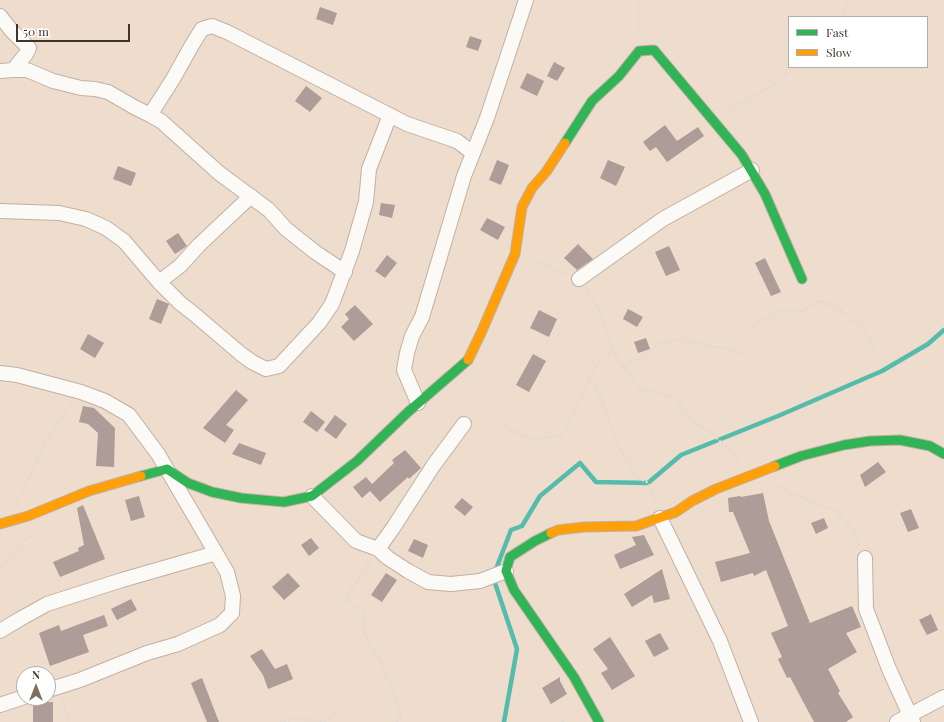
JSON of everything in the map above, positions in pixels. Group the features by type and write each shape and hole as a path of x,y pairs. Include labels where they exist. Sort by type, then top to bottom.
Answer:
{"street":[{"path":"418,403 404,370 406,353 412,336 422,317 464,176 487,118 526,0"},
{"path":"0,16 11,30 29,48 26,54 7,70"},
{"path":"150,115 202,29 212,26 406,124 457,141 473,153"},
{"path":"4,523 28,516 89,491 167,469 188,483 212,492 241,498 284,502 312,496 357,460 418,403 467,361 481,334 515,254 522,207 532,188 546,172 592,100 619,76 640,51 654,50 742,155 752,170 781,227 802,279"},
{"path":"7,70 27,70 53,81 81,88 108,92 161,121 219,174 269,210 286,229 315,252 345,272"},
{"path":"0,211 58,213 86,218 106,228 124,241 159,282 180,303 241,354 266,370 278,366 319,323 332,304 345,272 366,202 368,169 390,115"},
{"path":"579,279 663,219 752,170"},
{"path":"159,282 180,266 199,245 251,196"},
{"path":"0,373 17,375 81,392 105,401 129,415 167,469 227,572 233,596 232,613 220,624 178,644 146,654 56,688"},
{"path":"378,549 433,466 464,424"},
{"path":"599,722 574,677 514,590 506,572 510,557 535,541 558,530 584,527 636,526 660,518 676,512 692,500 716,489 801,456 844,445 870,441 900,440 930,446 944,454"},
{"path":"312,496 356,541 378,549 388,558 428,582 451,584 480,581 506,572"},
{"path":"660,518 720,641 751,722"},
{"path":"0,631 20,618 47,604 122,580 216,553"},
{"path":"865,558 866,609 906,720 944,697"},
{"path":"0,705 16,700"}],"path":[{"path":"638,0 640,51"},
{"path":"841,16 850,0"},
{"path":"714,120 727,110 775,84 791,68"},
{"path":"515,254 579,279 598,309 617,358 640,389 675,397 687,415 699,426 709,431 727,448 750,476"},
{"path":"751,327 759,321 776,313 789,310 801,311 811,307 819,300 832,304 848,315 866,332 877,355"},
{"path":"623,366 648,353 658,344 677,340 698,342 706,346 727,348 741,354"},
{"path":"504,426 530,439 562,436 597,364 614,349"},
{"path":"588,381 596,385 616,441 636,476 648,483 652,492"},
{"path":"4,523 43,448 59,421 81,392"},
{"path":"772,485 837,512 854,530 865,558"},
{"path":"0,567 33,532"},
{"path":"378,549 345,599 364,613 364,632 385,672 402,717 394,722"},
{"path":"56,695 69,722"},
{"path":"280,722 293,719 324,721 341,709"}],"building":[{"path":"320,7 337,13 333,25 316,19"},
{"path":"470,36 482,40 478,51 466,47"},
{"path":"554,62 565,68 557,81 547,76"},
{"path":"527,73 544,81 537,96 520,88"},
{"path":"306,86 322,98 310,112 295,101"},
{"path":"665,125 677,141 698,127 704,136 667,162 656,147 650,151 643,142"},
{"path":"497,160 509,165 501,185 489,180"},
{"path":"608,160 625,167 616,186 600,178"},
{"path":"118,166 136,173 131,186 113,179"},
{"path":"381,203 395,205 392,218 379,215"},
{"path":"487,218 505,227 498,240 480,230"},
{"path":"178,233 187,246 175,254 166,241"},
{"path":"578,244 593,259 577,270 564,258"},
{"path":"669,246 680,270 666,276 655,252"},
{"path":"387,255 397,263 385,278 375,271"},
{"path":"765,258 781,292 771,296 755,263"},
{"path":"157,299 169,304 161,324 149,319"},
{"path":"355,305 373,324 354,341 341,327 349,319 345,314"},
{"path":"628,309 643,317 637,327 623,319"},
{"path":"539,310 557,319 549,337 530,328"},
{"path":"88,334 104,343 95,358 80,349"},
{"path":"646,338 650,349 638,353 634,342"},
{"path":"533,354 546,361 529,392 516,385"},
{"path":"236,390 248,400 226,425 234,430 225,443 203,428"},
{"path":"83,406 94,408 115,428 114,467 96,466 98,433 88,424 79,422"},
{"path":"311,411 325,422 317,432 303,422"},
{"path":"335,415 347,424 336,439 324,430"},
{"path":"239,443 266,453 261,465 232,454"},
{"path":"405,450 421,468 409,479 408,477 380,502 370,491 362,498 353,487 366,477 372,484 394,463 392,460"},
{"path":"878,462 886,472 865,487 860,475"},
{"path":"763,493 769,521 810,623 852,606 861,627 846,633 857,652 828,669 840,691 838,693 853,717 846,722 814,722 790,677 787,678 778,659 782,657 771,633 788,626 766,570 754,576 753,573 721,582 715,562 750,553 733,512 729,512 728,498"},
{"path":"139,496 145,517 131,521 125,500"},
{"path":"462,498 473,507 465,516 454,507"},
{"path":"83,505 105,559 60,577 53,562 79,551 78,548 84,545 77,508"},
{"path":"911,509 919,528 908,532 900,513"},
{"path":"824,518 828,528 816,534 811,523"},
{"path":"644,535 654,555 620,569 614,555 636,545 632,537"},
{"path":"311,538 319,548 309,556 301,545"},
{"path":"414,539 428,545 423,558 408,551"},
{"path":"662,569 670,599 654,603 652,595 632,607 624,594"},
{"path":"288,573 300,586 284,600 272,587"},
{"path":"386,573 397,580 382,602 371,595"},
{"path":"131,599 137,610 117,620 111,609"},
{"path":"931,614 938,630 927,635 919,620"},
{"path":"104,615 108,626 83,635 89,652 50,666 39,633 59,625 61,631"},
{"path":"660,633 669,649 654,657 645,641"},
{"path":"610,637 635,676 612,690 601,673 608,669 593,649"},
{"path":"262,649 275,669 287,664 293,679 268,689 263,675 250,656"},
{"path":"560,677 560,681 567,694 551,704 542,688"},
{"path":"202,678 219,722 207,722 191,683"},
{"path":"33,706 53,706 53,722 33,722"}],"waterway":[{"path":"504,722 517,649 493,577 511,530 522,526 540,496 580,463 596,482 648,483 681,455 778,416 882,371 928,344 944,330"}],"traffic: fast":[{"path":"565,143 592,101 619,76 639,51 654,50 742,155 765,194 802,279"},
{"path":"141,476 167,469 188,483 212,492 241,498 284,502 312,496 357,461 408,412 468,360"},
{"path":"775,466 801,456 844,445 870,441 900,440 930,446 944,454"},
{"path":"551,533 510,557 506,571 514,590 574,677 599,722"}],"traffic: slow":[{"path":"468,360 515,254 522,207 532,188 546,172 565,143"},
{"path":"551,533 558,530 584,527 636,526 676,512 692,501 716,489 775,466"},
{"path":"0,524 28,516 89,491 141,476"}]}
